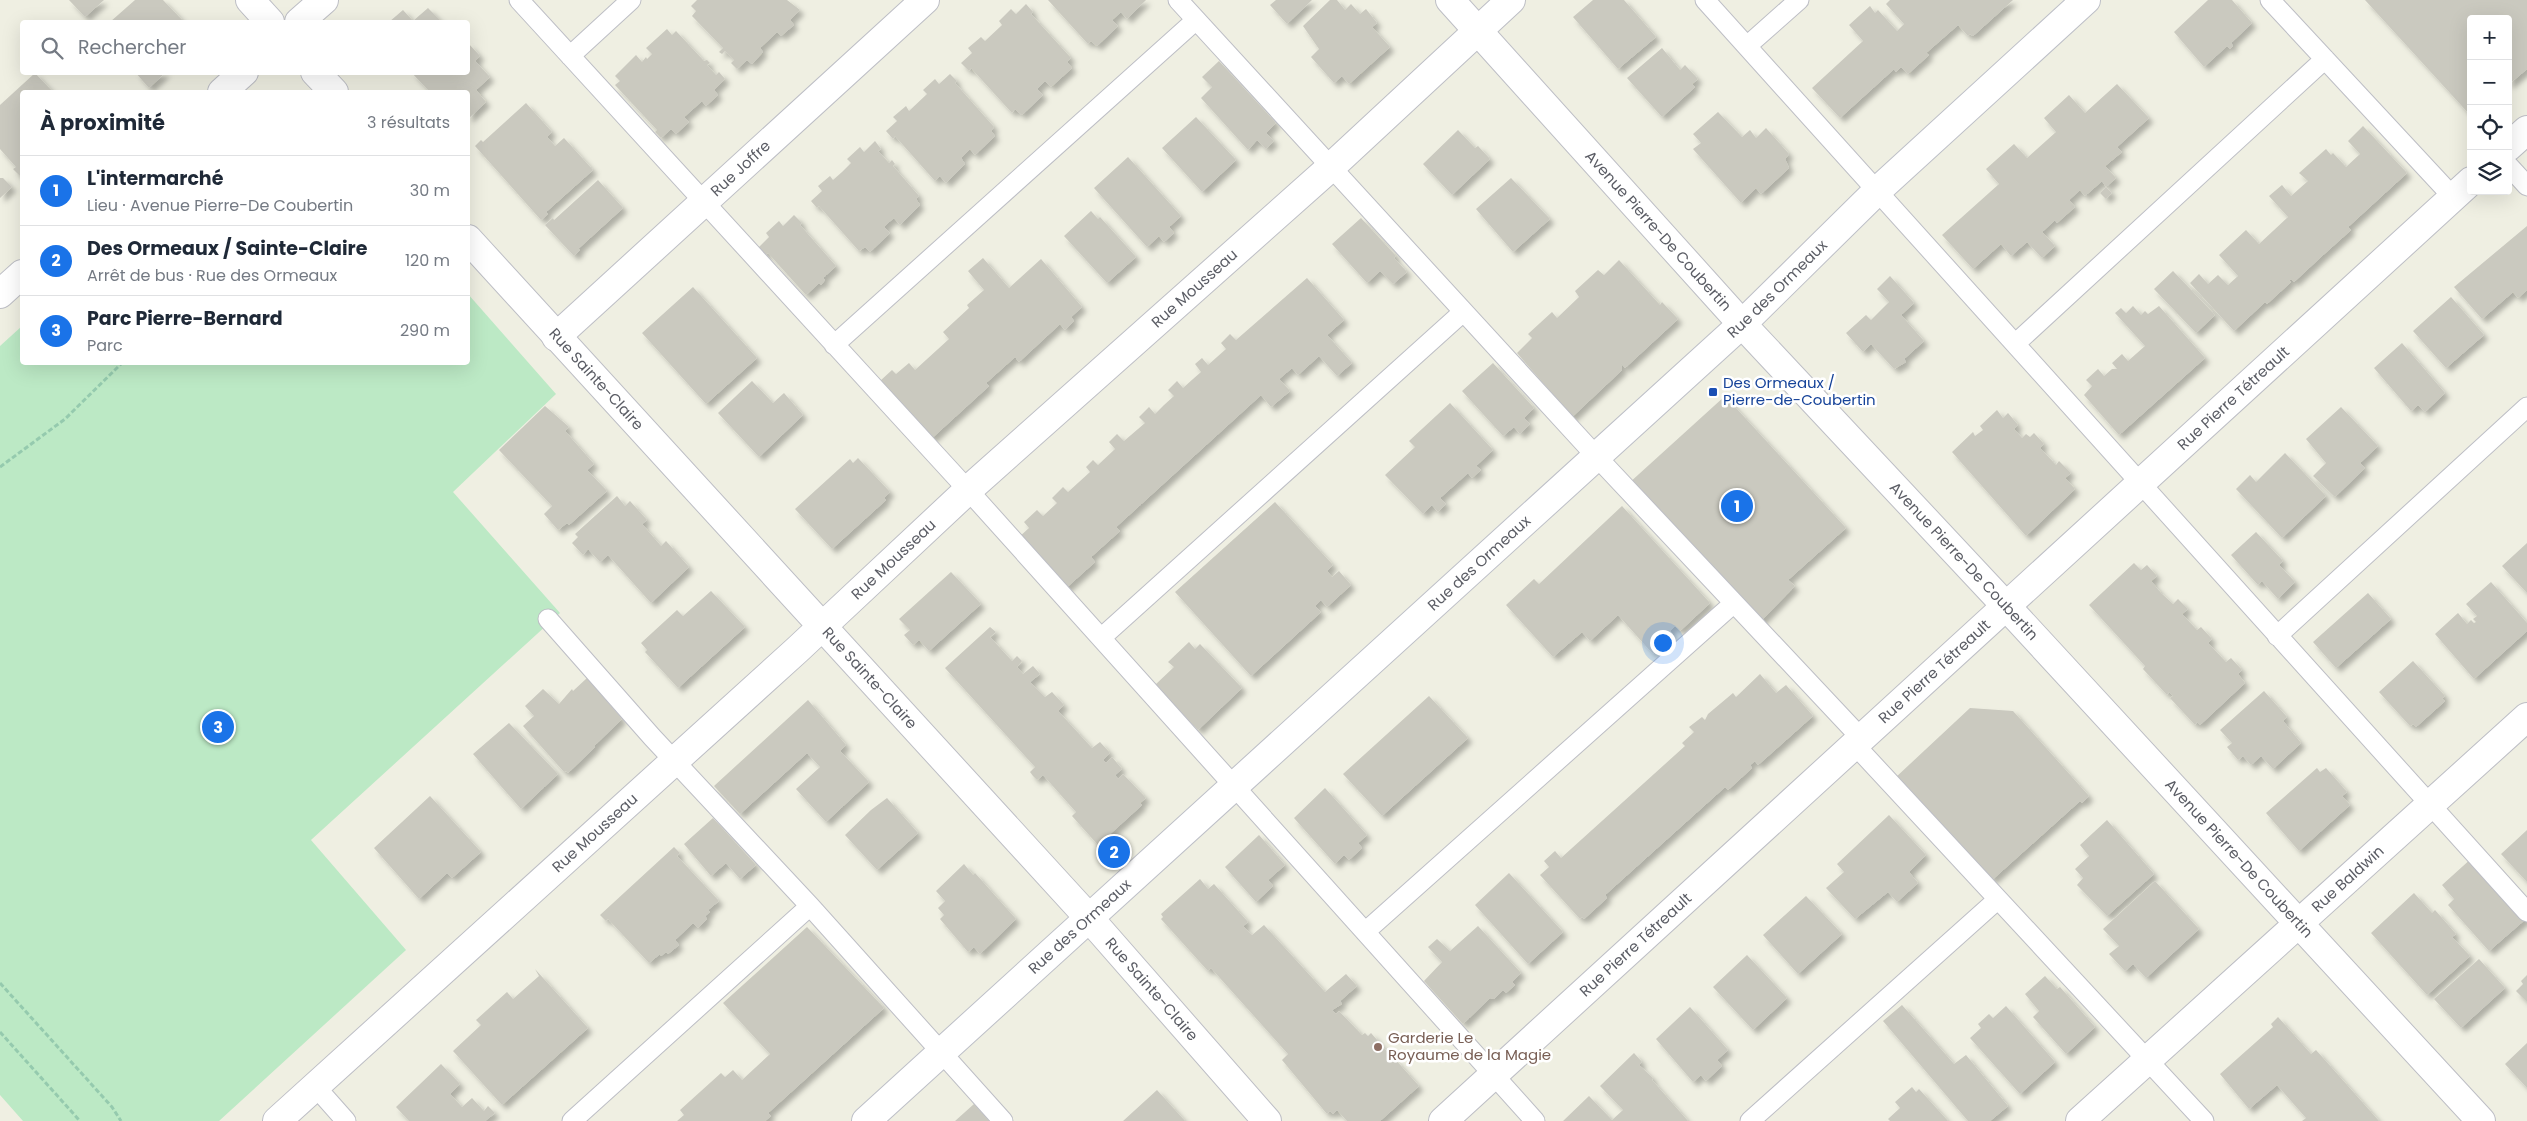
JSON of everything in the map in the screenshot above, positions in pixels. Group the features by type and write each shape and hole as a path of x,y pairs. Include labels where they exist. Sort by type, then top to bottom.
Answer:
{"street":[{"path":"250,0 268,20"},
{"path":"301,20 324,0"},
{"name":"Rue Joffre","path":"556,337 925,0"},
{"name":"Avenue Pierre-De Coubertin","path":"1450,0 1742,324 2006,605 2481,1121"},
{"name":"Rue Mousseau","path":"277,1121 822,627 968,490 1331,167 1511,0"},
{"name":"Rue des Ormeaux","path":"866,1121 1742,324 1877,191 2086,0"},
{"path":"224,90 241,75"},
{"path":"318,75 332,90"},
{"path":"2512,143 2527,130"},
{"name":"Rue Pierre Tétreault","path":"1442,1121 2462,189"},
{"name":"Rue Sainte-Claire","path":"470,242 1090,918 1267,1121"},
{"path":"0,294 20,276"},
{"name":"Rue Baldwin","path":"2080,1121 2527,717"}],"lane":[{"path":"519,0 702,202 968,490 1535,1121"},
{"path":"570,56 632,0"},
{"path":"1178,0 1463,312 1734,603 1997,900 2204,1121"},
{"path":"1705,0 2429,806 2527,912"},
{"path":"1747,46 1799,0"},
{"path":"2270,0 2325,59 2462,189"},
{"path":"834,345 1196,20"},
{"path":"2014,344 2325,59"},
{"path":"2512,169 2527,186"},
{"path":"1100,638 1463,312"},
{"path":"2277,636 2527,407"},
{"path":"1365,932 1734,603"},
{"path":"548,619 674,760 810,906 1004,1121"},
{"path":"1750,1121 1997,900"},
{"path":"572,1121 810,906"},
{"path":"315,1086 346,1121"}],"path":[{"path":"0,467 65,419 121,365"},
{"path":"0,983 112,1107 121,1121"},
{"path":"0,1032 80,1121"}],"green space":[{"path":"470,296 556,394 453,492 560,613 311,840 406,950 219,1121 23,1121 0,1095 0,346 20,328 20,365 470,365"}],"building":[{"path":"69,0 104,0 85,17"},
{"path":"135,0 163,0 182,20 112,20"},
{"path":"697,0 787,0 800,10 790,20 794,25 781,36 777,32 760,48 763,52 752,64 747,60 737,69 731,63 734,60 725,51 722,54 719,52 723,48 692,16 696,11 691,6"},
{"path":"1048,0 1146,0 1127,19 1121,12 1112,20 1118,26 1097,46 1091,41 1088,44"},
{"path":"1276,0 1312,0 1287,24 1270,5"},
{"path":"1330,0 1337,0 1345,10 1351,4 1360,14 1366,9 1377,23 1372,27 1390,47 1349,84 1342,76 1334,83 1311,57 1319,49 1303,26"},
{"path":"1593,0 1624,0 1656,37 1618,69 1573,17"},
{"path":"1890,0 2013,0 1973,36 1970,34 1968,36 1958,25 1926,53 1929,55 1908,74 1901,67 1896,72 1894,69 1840,118 1812,88 1863,41 1849,25 1870,6 1875,13 1878,10 1897,31 1904,24 1886,4"},
{"path":"2208,0 2232,0 2252,23 2231,43 2233,46 2230,49 2227,46 2204,67 2174,32"},
{"path":"2365,0 2527,0 2527,69 2512,82 2512,15 2467,15 2467,112"},
{"path":"1026,4 1033,12 1031,14 1071,58 1067,62 1072,68 1051,87 1045,81 1037,89 1043,95 1022,115 1015,109 1012,113 971,68 969,71 961,63 972,53 968,48 981,37 985,41 1002,25 999,21 1011,9 1016,14"},
{"path":"428,8 440,20 414,20"},
{"path":"403,10 412,20 391,20"},
{"path":"667,29 672,35 676,31 704,61 707,60 710,63 707,65 716,75 719,72 725,79 714,90 718,95 706,106 702,101 684,117 689,122 676,134 671,129 661,138 655,132 657,130 615,85 620,81 615,76 636,55 642,62 646,57 647,59 652,54 646,48"},
{"path":"470,45 480,56 475,61 490,77 476,90 486,102 470,117 470,90 428,90 414,75 470,75"},
{"path":"1662,48 1680,70 1685,65 1698,79 1692,84 1695,87 1662,117 1627,78"},
{"path":"1219,61 1276,123 1266,133 1274,141 1266,149 1257,140 1248,150 1201,98 1212,87 1202,77"},
{"path":"950,74 957,81 955,83 994,127 991,131 995,136 975,155 970,149 961,158 965,164 946,183 940,176 935,181 895,136 893,139 886,131 897,121 893,117 906,106 909,111 927,94 923,90 935,79 939,84"},
{"path":"33,75 37,75 51,90 20,90 20,176 13,169 16,167 0,149 0,105"},
{"path":"138,75 163,75 149,88"},
{"path":"2117,84 2149,118 2117,147 2122,152 2105,166 2116,178 2106,187 2102,181 2085,196 2080,190 2069,200 2075,207 2057,223 2055,220 2042,232 2055,246 2042,258 2027,242 2011,256 2001,244 1973,269 1942,235 1999,184 1986,169 2014,144 2027,158 2056,132 2044,118 2069,95 2085,113"},
{"path":"526,103 552,132 547,137 555,146 564,138 593,170 546,212 548,214 541,220 475,146 481,140 483,142"},
{"path":"1718,112 1742,137 1750,130 1756,138 1766,128 1789,154 1785,159 1789,168 1761,194 1756,188 1741,203 1693,149 1701,143 1693,134"},
{"path":"1196,117 1236,160 1202,192 1162,148"},
{"path":"2363,126 2407,173 2348,227 2351,230 2294,282 2291,279 2289,281 2291,282 2267,304 2265,302 2234,331 2190,283 2199,274 2208,284 2218,275 2228,285 2238,276 2219,255 2246,230 2259,244 2288,217 2269,196 2282,185 2291,196 2308,181 2299,173 2326,149 2331,155 2333,153 2346,167 2360,154 2348,141"},
{"path":"1458,130 1475,148 1478,146 1490,159 1452,195 1423,164"},
{"path":"875,141 881,149 878,151 889,163 892,160 895,164 893,166 919,196 916,199 920,205 900,225 894,218 889,222 884,227 890,233 870,252 865,247 859,251 819,206 817,208 811,201 822,191 818,186 830,176 833,180 842,172 851,163 847,159 860,147 864,152"},
{"path":"1128,157 1181,216 1169,227 1174,233 1164,242 1159,236 1147,247 1094,188"},
{"path":"0,178 3,178 12,187 0,198"},
{"path":"1511,178 1550,219 1513,252 1476,209"},
{"path":"598,180 623,208 578,249 580,250 574,256 545,225 553,218 554,220"},
{"path":"2106,187 2112,193 2106,199 2100,193"},
{"path":"1091,211 1098,219 1100,217 1136,257 1107,283 1064,236"},
{"path":"794,215 802,223 800,225 836,266 823,278 825,280 821,285 819,283 806,295 768,253 766,255 758,248 769,237 766,233 779,221 783,226"},
{"path":"1361,218 1396,256 1394,258 1407,272 1393,284 1380,271 1367,283 1332,244"},
{"path":"2527,226 2527,290 2518,298 2513,292 2482,319 2454,287"},
{"path":"983,258 1009,288 1041,259 1082,307 1071,317 1074,321 1065,330 1060,324 1019,362 1015,357 986,383 989,386 931,439 880,381 892,370 896,374 909,363 915,370 949,339 943,332 969,308 967,305 984,290 968,271"},
{"path":"1619,260 1660,305 1662,302 1678,319 1625,368 1621,363 1622,370 1571,418 1517,353 1532,338 1528,334 1552,312 1557,318 1579,297 1575,291 1598,270 1604,275"},
{"path":"2173,271 2215,315 2196,333 2154,289"},
{"path":"1890,276 1914,303 1901,315 1924,341 1904,359 1906,362 1894,369 1871,344 1863,352 1846,333 1866,315 1871,320 1889,302 1877,289"},
{"path":"1307,278 1344,320 1327,335 1352,363 1337,376 1319,356 1298,375 1292,368 1279,379 1290,391 1271,407 1261,395 1116,527 1120,531 1091,557 1095,562 1065,589 1018,538 1029,528 1024,522 1037,510 1043,516 1057,503 1052,498 1063,487 1068,492 1090,472 1086,467 1093,460 1098,465 1115,449 1109,442 1117,434 1124,441 1145,423 1139,417 1149,407 1155,414 1174,396 1168,390 1177,381 1183,388 1201,372 1195,364 1202,358 1208,365 1226,349 1221,343 1230,334 1236,340"},
{"path":"693,287 757,358 706,404 642,333"},
{"path":"2451,297 2484,335 2446,368 2413,331"},
{"path":"2133,306 2141,315 2145,311 2148,314 2159,306 2205,358 2119,435 2084,395 2092,386 2086,380 2098,369 2104,376 2112,369 2117,369 2112,363 2122,354 2128,361 2145,346 2115,313 2121,308 2126,313"},
{"path":"2402,343 2445,393 2425,412 2418,405 2411,411 2374,368"},
{"path":"1493,363 1534,408 1524,418 1530,424 1520,434 1514,427 1503,436 1462,391"},
{"path":"752,381 773,403 784,393 803,415 759,457 718,413"},
{"path":"1725,396 1846,528 1788,580 1795,586 1756,626 1628,484"},
{"path":"1450,403 1493,450 1476,466 1481,470 1472,478 1468,473 1440,498 1446,504 1438,512 1432,505 1423,514 1385,475 1415,447 1409,441"},
{"path":"545,406 569,427 565,431 594,464 587,470 607,491 569,525 567,523 558,530 544,514 552,506 499,450"},
{"path":"2341,407 2378,446 2360,463 2365,468 2335,497 2313,476 2326,463 2306,439"},
{"path":"1997,410 2003,418 2008,413 2018,425 2014,429 2022,438 2026,434 2030,437 2034,433 2044,444 2040,448 2056,465 2059,461 2071,473 2065,478 2075,489 2026,536 1952,452 1973,432 1975,436 1983,430 1980,426"},
{"path":"2285,453 2326,496 2282,538 2236,489 2250,475 2256,482"},
{"path":"858,458 890,492 884,498 886,500 832,549 795,509 850,459 853,463"},
{"path":"617,496 625,506 630,501 647,520 642,524 661,546 666,541 689,567 651,603 608,555 600,562 588,549 583,555 572,543 578,537 575,534"},
{"path":"1275,502 1333,565 1327,571 1332,577 1339,571 1351,585 1327,607 1321,600 1315,606 1321,612 1251,676 1175,592"},
{"path":"1622,506 1710,603 1680,631 1675,626 1670,631 1673,635 1653,654 1618,615 1590,641 1582,632 1553,657 1506,605 1534,579 1539,584"},
{"path":"2256,532 2283,561 2279,565 2295,582 2278,599 2262,581 2258,585 2231,555"},
{"path":"2527,543 2527,593 2502,566"},
{"path":"2134,563 2141,570 2147,565 2157,576 2151,581 2161,593 2173,604 2178,599 2188,609 2182,614 2197,630 2201,627 2212,639 2208,643 2226,662 2231,658 2242,670 2238,674 2245,683 2200,725 2197,722 2195,725 2170,698 2173,696 2169,692 2167,695 2143,669 2145,666 2089,605"},
{"path":"951,572 981,604 929,651 919,640 913,645 904,635 910,630 899,619"},
{"path":"2491,582 2527,623 2527,631 2474,679 2435,634 2458,613 2467,624 2471,620 2474,623 2476,622 2473,619 2477,616 2466,604"},
{"path":"711,591 745,627 678,688 645,652 647,650 641,643 677,610 683,616"},
{"path":"2368,593 2391,619 2336,668 2313,642"},
{"path":"990,627 996,632 990,637 1012,661 1017,656 1022,661 1017,667 1023,674 1033,666 1040,674 1030,682 1045,697 1052,692 1064,705 1058,711 1092,748 1100,742 1110,753 1103,760 1106,763 1112,757 1122,769 1115,775 1118,779 1123,774 1146,798 1140,803 1142,805 1098,845 1072,816 1076,812 1043,775 1037,780 1033,776 1030,772 1035,767 945,668"},
{"path":"1189,642 1195,649 1200,644 1242,688 1198,730 1155,685 1174,667 1168,662"},
{"path":"2413,661 2445,696 2442,699 2445,701 2416,727 2413,724 2410,726 2379,692"},
{"path":"1760,674 1776,693 1786,685 1813,716 1758,765 1755,761 1750,765 1752,768 1728,790 1725,787 1605,895 1607,898 1584,919 1582,917 1580,919 1540,875 1549,867 1544,861 1555,851 1561,858 1685,746 1682,743 1694,732 1689,727 1702,717 1705,720 1708,714 1733,693 1736,697"},
{"path":"587,678 622,719 568,773 564,772 523,726 534,716 525,706 543,689 559,704 572,689 573,691"},
{"path":"2264,691 2287,717 2283,721 2301,743 2273,769 2261,756 2251,765 2243,756 2238,760 2227,747 2232,743 2220,730"},
{"path":"1429,696 1468,738 1382,816 1343,774"},
{"path":"808,700 846,745 840,751 869,782 826,822 796,789 820,767 807,753 740,814 714,786"},
{"path":"1970,708 2013,711 2089,796 2082,803 2080,801 1992,880 1905,784 1902,786 1895,778"},
{"path":"509,723 558,774 521,809 473,754"},
{"path":"2317,768 2320,772 2326,768 2347,792 2342,796 2350,805 2299,851 2266,813"},
{"path":"1325,788 1367,835 1358,843 1362,848 1349,860 1344,855 1335,864 1294,818"},
{"path":"430,796 481,852 452,878 447,873 419,899 374,848"},
{"path":"887,798 918,833 877,870 845,835 871,810"},
{"path":"1889,815 1926,855 1909,872 1918,883 1897,902 1888,892 1855,919 1826,888 1844,872 1837,864"},
{"path":"713,818 756,865 740,879 726,863 711,876 684,844"},
{"path":"2107,820 2154,874 2107,916 2077,885 2083,878 2075,869 2089,856 2080,845"},
{"path":"2527,830 2527,882 2501,854"},
{"path":"1259,835 1285,865 1268,880 1273,886 1256,902 1225,867"},
{"path":"674,847 680,853 677,856 719,901 708,910 710,912 705,916 707,919 698,928 693,923 675,940 679,945 668,954 666,952 661,956 660,954 649,963 608,919 606,921 600,915"},
{"path":"2473,857 2527,918 2489,951 2448,905 2454,899 2442,885"},
{"path":"964,864 973,875 975,873 1016,919 980,954 974,947 968,952 940,919 944,915 938,908 945,901 936,891"},
{"path":"1509,873 1563,932 1528,964 1475,905"},
{"path":"1200,879 1208,889 1214,884 1248,922 1243,926 1252,935 1264,925 1325,992 1346,974 1357,986 1340,1001 1342,1004 1332,1010 1336,1014 1339,1011 1362,1035 1365,1033 1368,1036 1371,1033 1391,1056 1387,1060 1389,1063 1394,1058 1419,1086 1380,1121 1347,1121 1337,1110 1333,1114 1330,1111 1327,1114 1282,1060 1288,1054 1211,968 1208,971 1161,919 1163,917 1161,914"},
{"path":"2155,881 2199,929 2146,978 2133,964 2125,971 2109,954 2119,946 2103,929"},
{"path":"2414,893 2432,913 2435,910 2456,934 2452,937 2470,956 2427,995 2371,933"},
{"path":"1806,896 1842,934 1798,974 1763,935"},
{"path":"1478,926 1521,973 1512,982 1515,985 1506,993 1503,990 1494,999 1490,998 1463,1024 1424,981 1442,962 1428,947 1437,939 1450,951"},
{"path":"807,927 884,1008 768,1113 771,1116 765,1121 677,1121 684,1115 680,1110 721,1073 725,1077 733,1070 742,1080 770,1054 723,1003"},
{"path":"1747,955 1787,998 1753,1030 1713,987"},
{"path":"2479,959 2505,988 2461,1028 2434,999"},
{"path":"535,969 588,1028 502,1105 453,1051 481,1025 476,1020 507,992 513,999 539,976"},
{"path":"2527,975 2527,1002 2516,991 2523,984 2521,981"},
{"path":"2045,976 2057,989 2060,987 2095,1027 2066,1054 2033,1017 2039,1011 2025,994"},
{"path":"1902,1005 1954,1064 1966,1055 2008,1106 1990,1121 1968,1121 1883,1021"},
{"path":"2006,1006 2055,1062 2020,1094 1970,1038 1981,1028 1978,1024 1989,1014 1993,1018"},
{"path":"1690,1007 1728,1050 1717,1060 1722,1066 1706,1081 1701,1075 1693,1082 1656,1039"},
{"path":"2278,1017 2311,1054 2316,1050 2379,1121 2302,1121 2306,1118 2277,1085 2249,1109 2220,1074 2273,1027 2271,1024"},
{"path":"2527,1043 2527,1088 2505,1064"},
{"path":"1634,1053 1642,1062 1639,1065 1653,1078 1652,1080 1688,1121 1563,1121 1589,1096 1612,1120 1623,1110 1600,1086"},
{"path":"441,1064 460,1084 450,1094 462,1107 472,1098 484,1111 488,1106 495,1113 485,1121 409,1121 396,1107"},
{"path":"1912,1087 1916,1092 1919,1089 1948,1121 1890,1121 1888,1119 1900,1108 1895,1102"},
{"path":"1157,1090 1185,1121 1123,1121"},
{"path":"974,1104 989,1121 955,1121"}],"place":[{"name":"Des Ormeaux / Pierre-de-Coubertin","path":"1713,392"},
{"name":"L'intermarché","path":"1737,506"},
{"name":"Parc Pierre-Bernard","path":"218,727"},
{"name":"Des Ormeaux / Sainte-Claire","path":"1114,852"},
{"name":"Garderie Le Royaume de la Magie","path":"1378,1047"}]}
